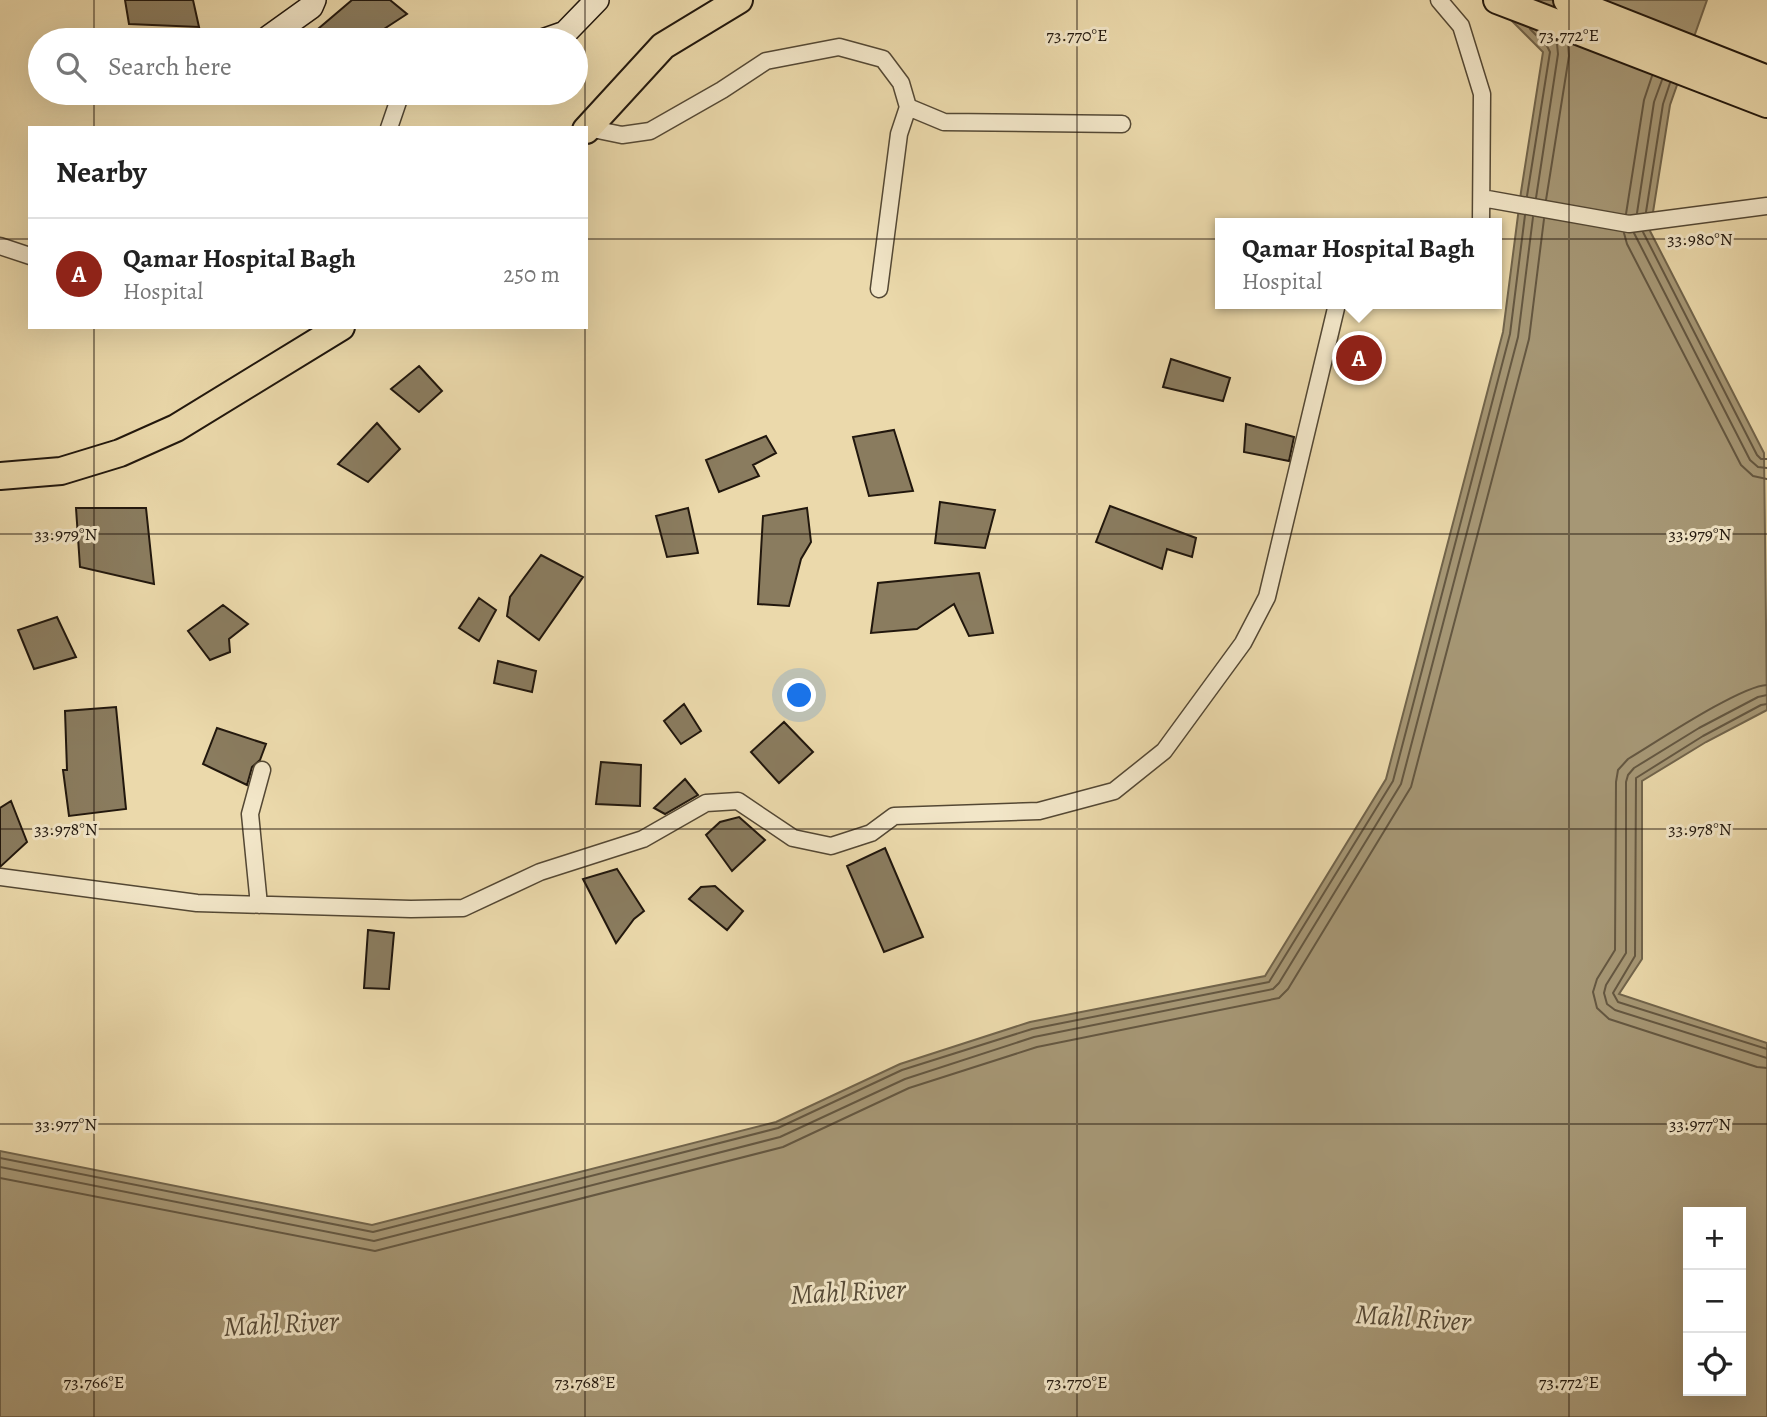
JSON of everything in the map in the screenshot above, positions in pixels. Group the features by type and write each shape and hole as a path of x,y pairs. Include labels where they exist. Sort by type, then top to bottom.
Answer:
{"main road":[{"path":"284,28 311,8 314,0"},
{"path":"570,28 597,0"},
{"path":"588,128 663,46 739,0"},
{"path":"1497,0 1767,104"},
{"path":"1567,0 1767,79"},
{"path":"0,476 61,471 120,453 176,428 338,329"}],"street":[{"path":"1439,0 1461,26 1482,94 1481,218"},
{"path":"588,129 622,135 650,131 766,61 839,47 883,59 901,83 908,107 899,134 879,289"},
{"path":"389,126 397,105"},
{"path":"908,107 944,122 1122,124"},
{"path":"1482,198 1629,224 1767,206"},
{"path":"0,246 28,255"},
{"path":"0,877 197,903 463,908 540,872 643,839 706,803 738,801 793,838 831,846 871,833 894,816 1039,811 1114,791 1164,751 1243,643 1267,597 1336,309"},
{"path":"259,905 250,814 262,770"}],"water":[{"name":"Mahl River","path":"1491,0 1707,0 1670,105 1650,231 1764,453 1767,710 1706,742 1642,781 1642,959 1619,994 1767,1043 1767,1417 0,1417 0,1151 372,1225 776,1122 900,1064 1030,1022 1265,976 1386,779 1503,332 1543,52"}],"building":[{"path":"125,0 193,0 199,27 129,24"},
{"path":"352,0 390,0 407,14 385,28 319,28"},
{"path":"1171,359 1230,378 1223,401 1163,387"},
{"path":"419,366 442,391 419,412 391,389"},
{"path":"377,423 400,449 368,482 338,464"},
{"path":"1246,424 1294,437 1289,461 1244,452"},
{"path":"894,430 913,491 869,496 853,437"},
{"path":"766,436 776,453 753,465 759,476 719,492 706,460"},
{"path":"940,502 995,510 985,548 935,543"},
{"path":"1110,506 1196,538 1192,557 1167,549 1162,569 1096,542"},
{"path":"76,508 146,508 154,584 80,567"},
{"path":"688,508 698,553 667,557 656,516"},
{"path":"807,508 811,542 801,559 789,606 758,604 763,516"},
{"path":"541,555 583,577 539,640 507,616 510,597"},
{"path":"979,573 993,633 969,636 954,604 917,629 871,633 878,583"},
{"path":"479,598 496,610 479,641 459,628"},
{"path":"223,605 248,624 229,639 230,652 210,660 188,631"},
{"path":"57,617 76,657 34,669 18,630"},
{"path":"498,661 536,671 532,692 494,683"},
{"path":"684,704 701,731 681,744 664,721"},
{"path":"116,707 126,809 69,816 63,770 67,770 65,711"},
{"path":"784,722 813,752 779,783 751,752"},
{"path":"217,728 266,744 260,760 252,767 247,785 203,764"},
{"path":"601,762 641,765 640,806 596,804"},
{"path":"685,779 698,795 665,814 654,808"},
{"path":"11,801 27,842 0,867 0,808"},
{"path":"739,817 765,840 732,871 706,835 720,822"},
{"path":"885,848 923,937 884,952 847,866"},
{"path":"617,869 644,911 634,919 616,943 583,879"},
{"path":"715,886 743,911 727,930 689,899 701,887"},
{"path":"368,930 394,933 389,989 364,988"}],"place":[{"name":"Qamar Hospital Bagh","path":"1359,358"}]}
